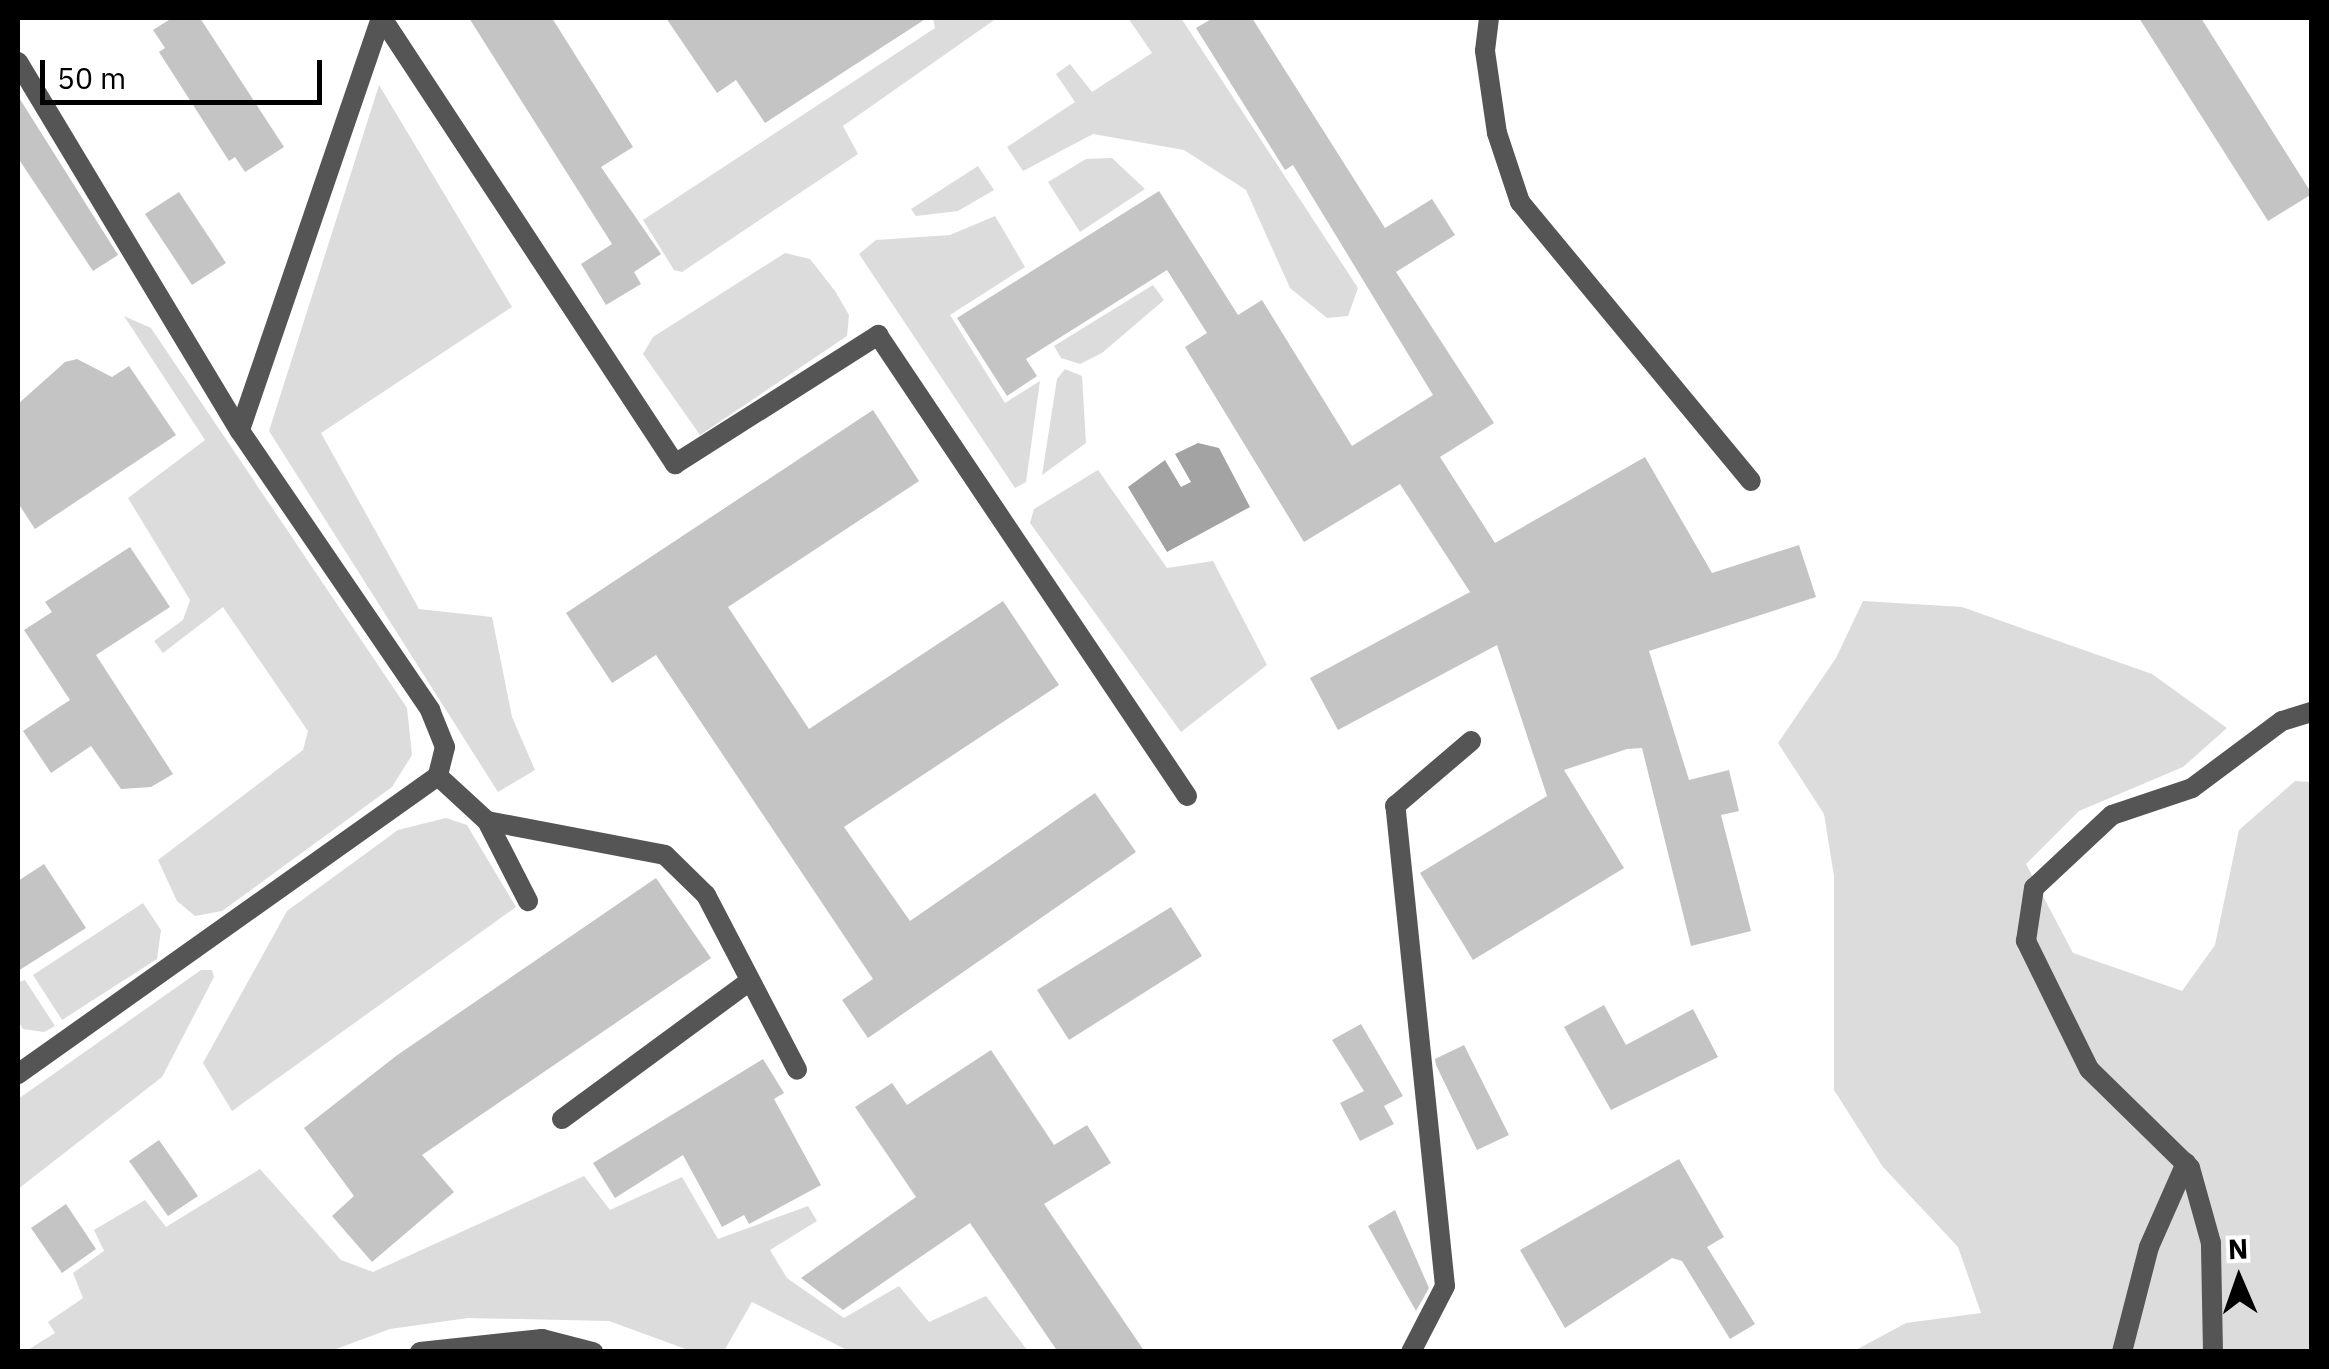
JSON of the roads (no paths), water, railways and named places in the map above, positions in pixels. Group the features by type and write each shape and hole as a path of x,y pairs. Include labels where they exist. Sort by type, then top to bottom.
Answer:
{"street":[{"path":"240,431 382,18"},
{"path":"382,18 676,464 878,335 1187,796"},
{"path":"1488,18 1486,51 1497,133 1520,202 1752,480"},
{"path":"18,62 240,431 430,710 445,747 438,776 18,1074"},
{"path":"2213,1352 2211,1243 2186,1163 2089,1069 2026,940 2034,888 2112,815 2192,788 2282,721 2312,712"},
{"path":"1411,1352 1445,1286 1394,806 1472,741"},
{"path":"438,776 487,822 528,901"},
{"path":"487,822 665,855 706,895 797,1070"},
{"path":"562,1120 750,981"},
{"path":"2122,1352 2150,1247 2186,1163"},
{"path":"420,1352 542,1338 592,1352"}]}
